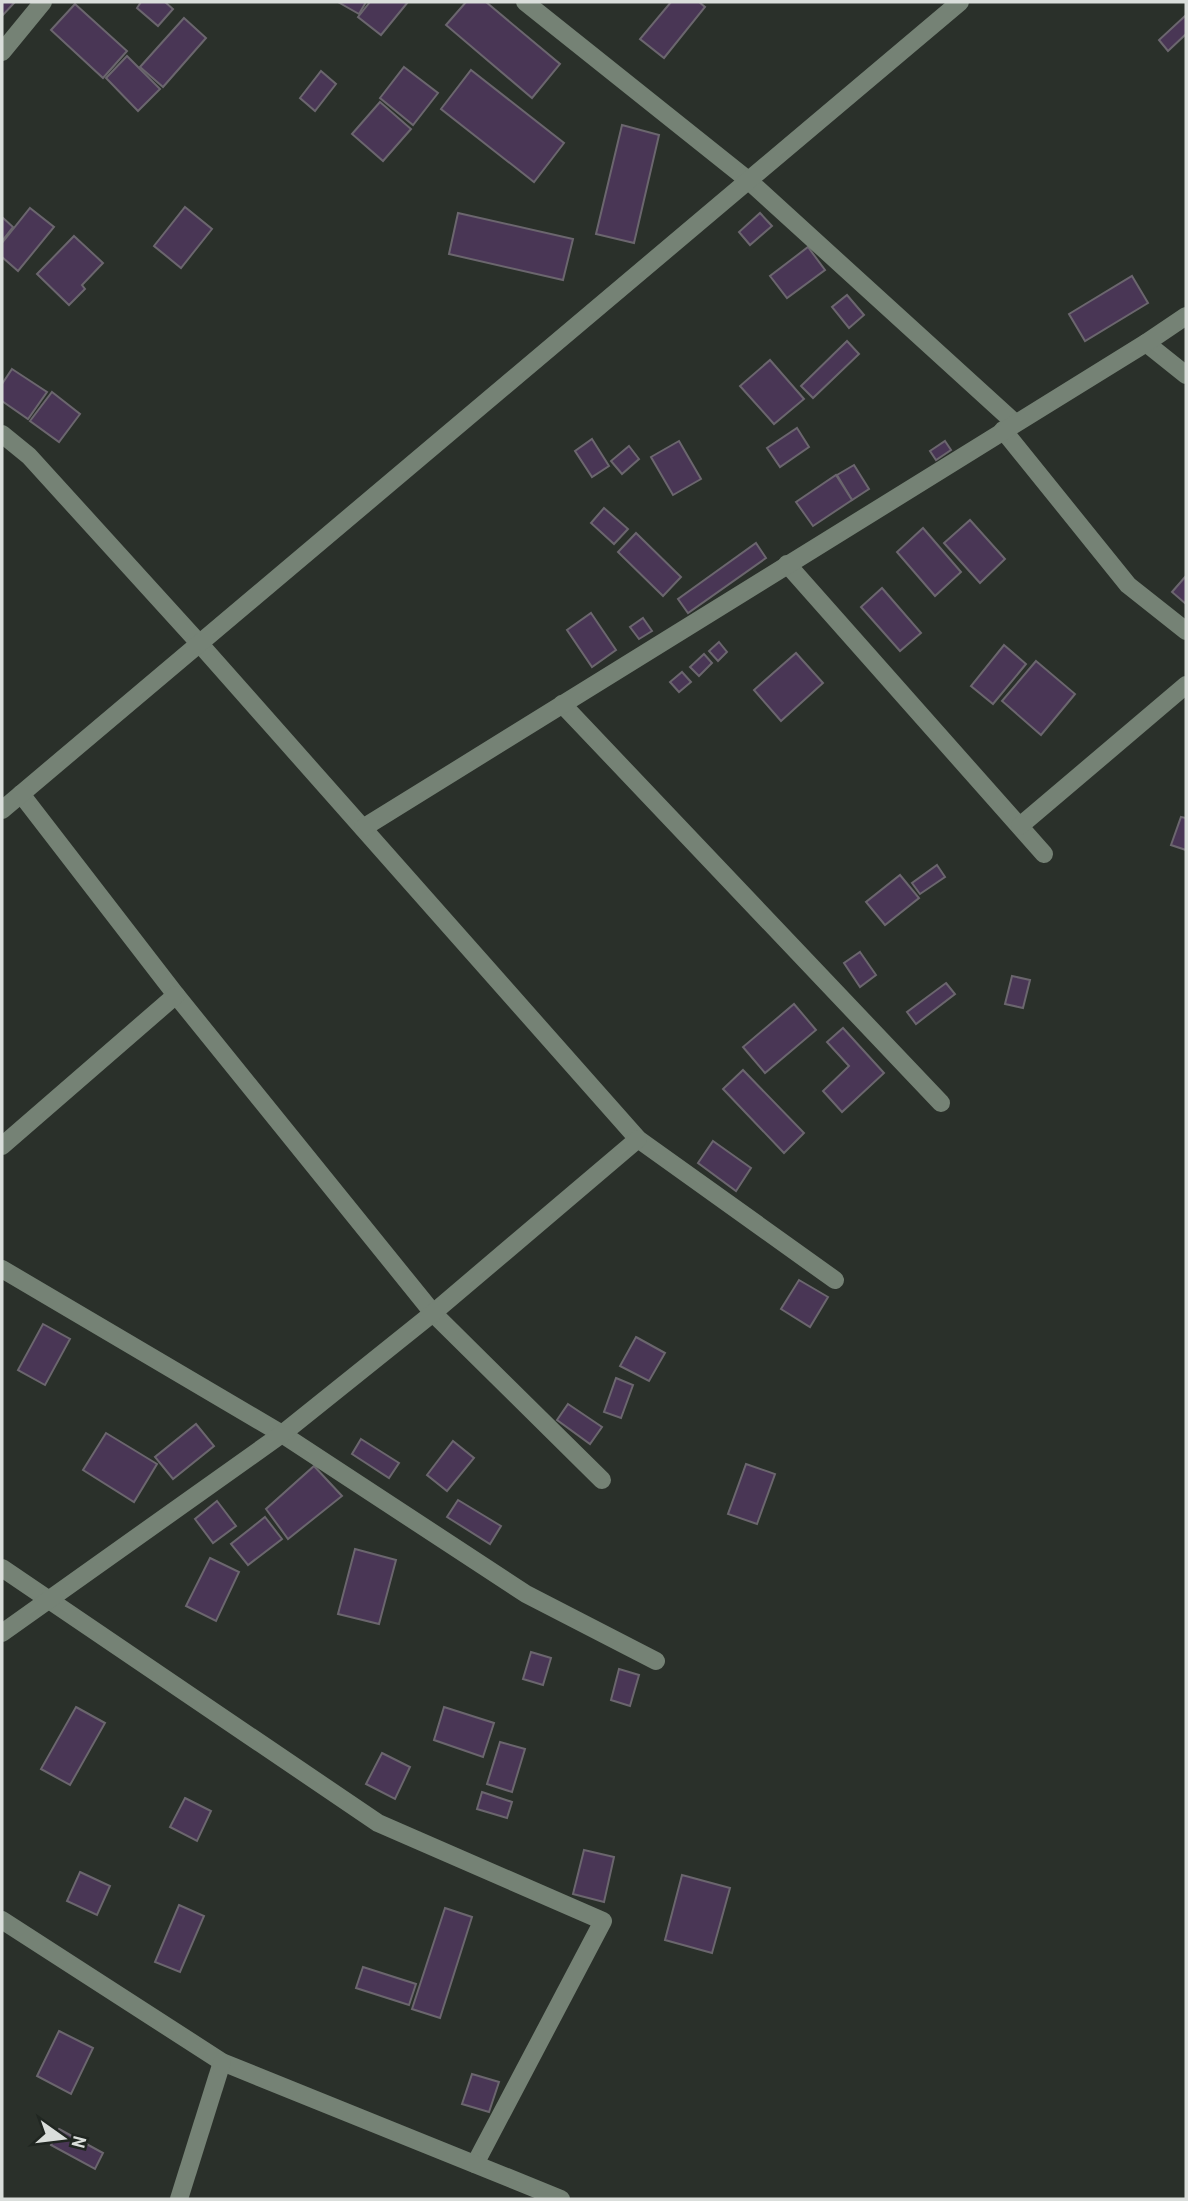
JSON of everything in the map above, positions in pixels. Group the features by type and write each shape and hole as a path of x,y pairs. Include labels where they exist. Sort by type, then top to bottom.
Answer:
{"street":[{"path":"2,52 43,2"},
{"path":"525,2 748,180 1009,426 1128,584 1186,631"},
{"path":"2,810 748,180 948,5"},
{"path":"363,828 1186,316"},
{"path":"1146,343 1186,375"},
{"path":"2,434 29,456 200,643 638,1139 835,1280"},
{"path":"787,564 1044,854"},
{"path":"1020,826 1186,685"},
{"path":"562,704 941,1103"},
{"path":"21,794 176,995 433,1313 602,1480"},
{"path":"2,1146 176,995"},
{"path":"2,1633 282,1434 433,1313 638,1139"},
{"path":"2,1269 282,1434 526,1594 656,1661"},
{"path":"2,1568 378,1823 603,1921 475,2164"},
{"path":"2,1920 222,2062 561,2199"},
{"path":"179,2199 222,2062"}],"building":[{"path":"2,2 15,2 2,16"},
{"path":"141,2 165,2 173,9 158,26 137,8"},
{"path":"338,2 366,2 359,14"},
{"path":"370,2 408,2 381,35 358,17"},
{"path":"466,2 486,2 560,64 532,98 446,25"},
{"path":"671,2 699,2 705,7 664,58 640,39"},
{"path":"75,4 127,51 103,78 51,30"},
{"path":"1186,15 1186,34 1168,51 1159,40"},
{"path":"184,18 206,38 163,87 140,67"},
{"path":"127,56 160,89 138,111 106,78"},
{"path":"404,67 438,93 413,125 380,98"},
{"path":"471,70 564,143 534,182 441,109"},
{"path":"321,71 336,84 315,111 300,98"},
{"path":"380,102 411,129 383,161 352,134"},
{"path":"622,125 659,135 634,243 596,234"},
{"path":"185,207 212,229 181,268 154,246"},
{"path":"30,208 54,227 18,271 2,257 2,243"},
{"path":"458,213 573,239 563,280 449,254"},
{"path":"760,213 772,226 750,245 739,232"},
{"path":"2,217 13,227 2,241"},
{"path":"74,236 103,263 82,285 85,289 69,305 37,274"},
{"path":"808,247 825,270 787,298 770,276"},
{"path":"1132,276 1148,303 1085,341 1069,314"},
{"path":"847,295 864,315 849,328 832,307"},
{"path":"847,341 859,354 813,398 801,386"},
{"path":"770,360 804,399 774,424 740,386"},
{"path":"12,369 47,392 28,419 2,401 2,384"},
{"path":"52,392 80,414 59,442 30,421"},
{"path":"797,428 809,447 780,467 767,448"},
{"path":"592,439 609,466 592,477 575,451"},
{"path":"679,441 701,479 673,495 651,457"},
{"path":"945,441 951,450 936,460 930,451"},
{"path":"629,446 639,459 622,474 611,461"},
{"path":"854,465 869,489 852,500 837,475"},
{"path":"836,475 852,500 813,526 796,502"},
{"path":"604,508 628,529 614,544 591,523"},
{"path":"970,520 1005,559 980,583 944,543"},
{"path":"923,528 961,572 935,596 897,552"},
{"path":"636,533 681,577 663,596 618,552"},
{"path":"756,543 766,558 688,613 678,599"},
{"path":"1186,578 1186,604 1172,592"},
{"path":"882,588 921,633 900,651 861,607"},
{"path":"591,613 616,650 592,667 567,630"},
{"path":"643,618 652,631 639,639 630,627"},
{"path":"719,642 727,652 718,661 709,651"},
{"path":"1004,645 1026,664 993,704 971,686"},
{"path":"796,653 823,683 781,721 754,690"},
{"path":"704,654 712,663 699,676 690,667"},
{"path":"1036,661 1075,694 1041,735 1002,701"},
{"path":"682,672 691,682 679,692 670,682"},
{"path":"1181,817 1186,818 1186,850 1171,845"},
{"path":"937,865 945,877 920,894 912,883"},
{"path":"900,875 919,898 885,925 866,902"},
{"path":"860,952 876,975 860,987 844,963"},
{"path":"1012,976 1030,980 1023,1008 1005,1004"},
{"path":"946,983 955,994 916,1024 907,1012"},
{"path":"794,1004 816,1030 765,1073 743,1047"},
{"path":"843,1028 884,1073 842,1112 823,1091 849,1066 827,1042"},
{"path":"743,1070 804,1133 784,1153 723,1089"},
{"path":"713,1141 751,1168 736,1191 698,1163"},
{"path":"799,1280 828,1297 810,1327 781,1309"},
{"path":"43,1324 70,1339 45,1385 18,1370"},
{"path":"636,1337 665,1353 649,1381 620,1366"},
{"path":"616,1378 633,1385 621,1418 604,1412"},
{"path":"568,1404 602,1427 590,1444 557,1420"},
{"path":"196,1424 214,1446 173,1479 155,1457"},
{"path":"106,1433 157,1464 134,1502 83,1470"},
{"path":"361,1439 399,1463 389,1478 352,1454"},
{"path":"453,1441 474,1458 447,1491 427,1475"},
{"path":"746,1464 775,1474 757,1524 728,1514"},
{"path":"314,1466 342,1496 288,1539 266,1509"},
{"path":"458,1500 501,1526 490,1544 447,1517"},
{"path":"217,1501 236,1526 213,1543 195,1519"},
{"path":"265,1517 282,1539 248,1565 231,1544"},
{"path":"355,1549 396,1560 379,1624 338,1614"},
{"path":"210,1558 239,1572 216,1621 186,1606"},
{"path":"531,1652 551,1658 543,1685 523,1679"},
{"path":"619,1669 639,1675 630,1706 611,1700"},
{"path":"76,1707 105,1723 70,1785 41,1769"},
{"path":"444,1707 494,1723 483,1757 434,1740"},
{"path":"500,1742 525,1749 512,1792 487,1784"},
{"path":"382,1753 410,1767 395,1799 366,1784"},
{"path":"482,1792 512,1802 507,1818 477,1809"},
{"path":"185,1798 211,1811 197,1841 170,1827"},
{"path":"584,1850 614,1857 604,1902 573,1894"},
{"path":"80,1872 110,1886 97,1915 67,1901"},
{"path":"682,1875 730,1888 712,1953 665,1940"},
{"path":"179,1905 204,1916 180,1972 155,1962"},
{"path":"445,1908 472,1917 440,2018 412,2009"},
{"path":"363,1967 416,1984 409,2005 356,1988"},
{"path":"59,2031 93,2048 71,2094 37,2076"},
{"path":"472,2074 499,2082 489,2112 462,2104"},
{"path":"59,2129 103,2153 95,2169 51,2145"}]}
